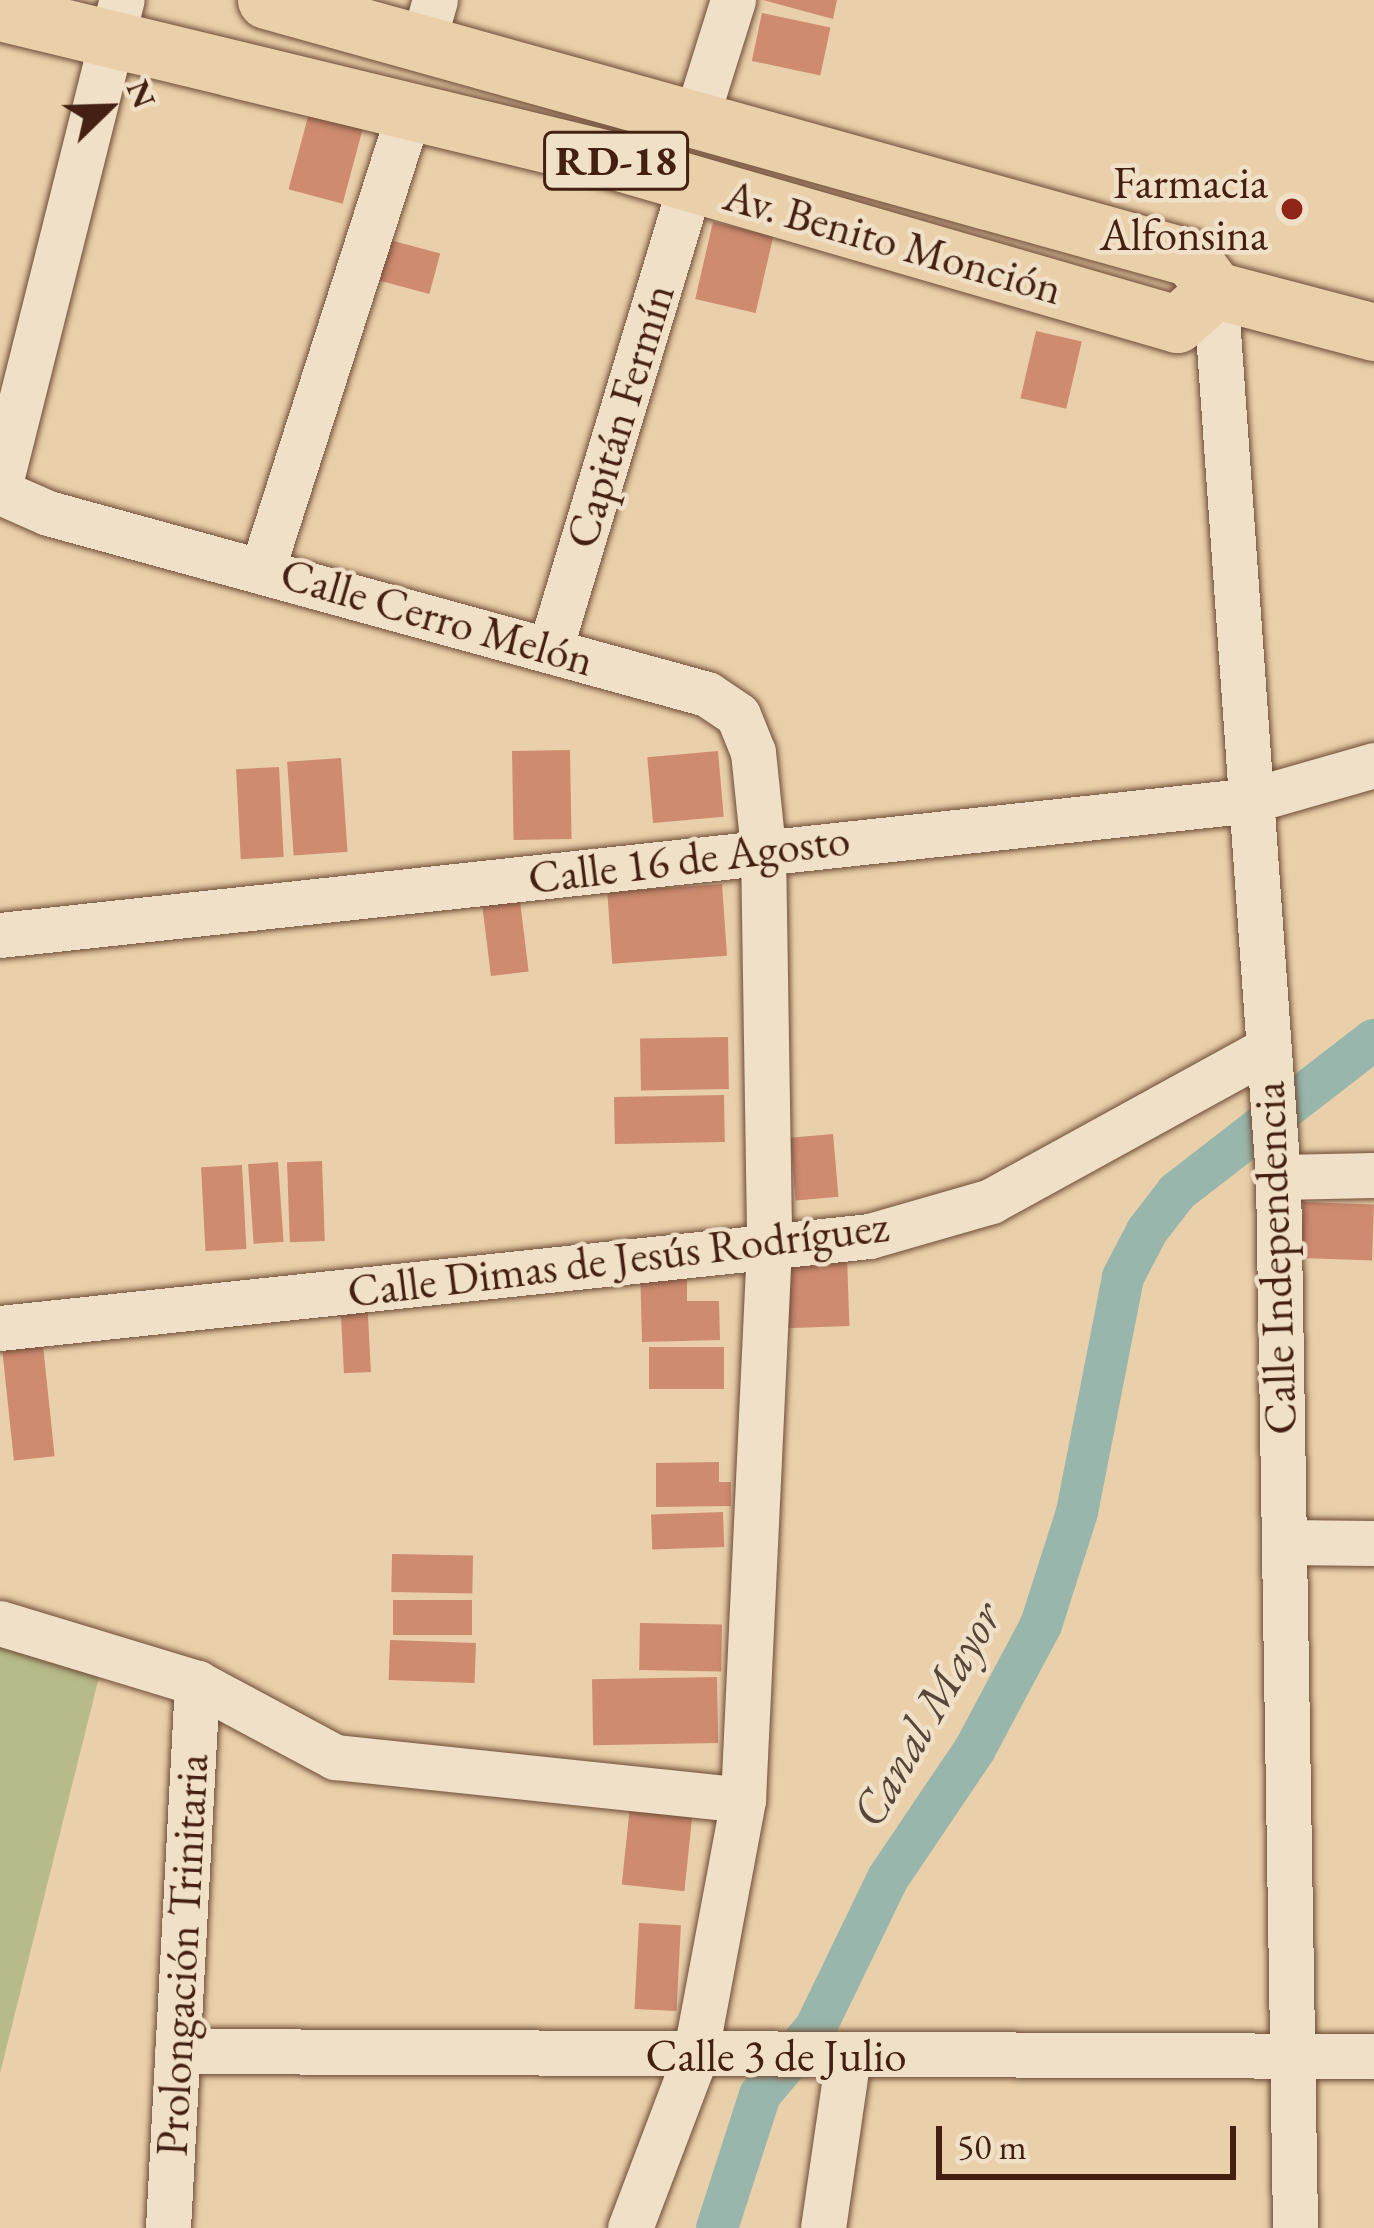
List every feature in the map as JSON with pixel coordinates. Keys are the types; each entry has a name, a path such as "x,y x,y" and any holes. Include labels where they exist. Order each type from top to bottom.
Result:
{"main road":[{"name":"Av. Benito Monción","path":"266,0 429,21 697,115 1191,258 1214,290 1374,332"},
{"name":"Av. Benito Monción","path":"0,12 117,19 410,108 1177,324 1214,290"}],"street":[{"path":"697,115 733,0"},
{"path":"0,488 117,19"},
{"path":"263,567 410,108"},
{"name":"Capitán Fermín","path":"550,649 690,184"},
{"name":"Calle Independencia","path":"1214,290 1278,1171 1295,2228"},
{"name":"Calle Cerro Melón","path":"0,488 48,512 263,567 707,694 737,715 753,752 763,849 769,1246 743,1800 695,2057 631,2228"},
{"name":"Calle 16 de Agosto","path":"0,935 763,849 1252,800 1374,765"},
{"name":"Calle Dimas de Jesús Rodríguez","path":"0,1328 871,1236 992,1201 1268,1060"},
{"path":"1278,1171 1374,1175"},
{"path":"1284,1542 1374,1543"},
{"path":"0,1622 197,1683 335,1757 743,1800"},
{"name":"Prolongación Trinitaria","path":"168,2228 197,1683"},
{"name":"Calle 3 de Julio","path":"177,2051 695,2057 1374,2056"},
{"path":"824,2228 840,2056"}],"green space":[{"path":"0,1637 102,1665 0,2073"}],"building":[{"path":"763,0 837,0 833,19"},
{"path":"762,13 830,28 820,75 752,61"},
{"path":"309,113 363,127 343,204 289,189"},
{"path":"713,222 773,236 756,313 695,299"},
{"path":"390,240 440,253 429,294 379,281"},
{"path":"1036,331 1082,342 1066,409 1020,398"},
{"path":"570,750 572,839 514,840 512,751"},
{"path":"718,751 724,817 653,823 647,757"},
{"path":"341,758 348,852 294,856 287,762"},
{"path":"279,767 284,857 241,859 236,769"},
{"path":"722,884 727,956 612,964 607,892"},
{"path":"520,901 529,971 491,976 482,906"},
{"path":"728,1037 729,1089 641,1091 640,1039"},
{"path":"724,1095 725,1142 615,1144 614,1097"},
{"path":"833,1134 838,1197 796,1201 790,1138"},
{"path":"322,1161 325,1241 290,1242 287,1162"},
{"path":"278,1162 284,1242 254,1244 248,1164"},
{"path":"242,1165 246,1249 205,1251 201,1167"},
{"path":"1303,1202 1374,1204 1372,1260 1301,1258"},
{"path":"847,1257 849,1326 779,1328 777,1259"},
{"path":"640,1263 687,1263 687,1301 719,1301 720,1340 642,1342"},
{"path":"367,1297 371,1372 344,1373 340,1298"},
{"path":"42,1336 55,1456 14,1461 1,1340"},
{"path":"649,1347 724,1347 724,1389 649,1389"},
{"path":"719,1462 719,1482 731,1482 731,1506 656,1507 656,1463"},
{"path":"723,1512 724,1547 652,1549 651,1515"},
{"path":"392,1554 473,1555 472,1593 391,1592"},
{"path":"393,1600 472,1600 472,1635 393,1635"},
{"path":"640,1623 722,1624 721,1671 639,1670"},
{"path":"390,1640 476,1643 475,1683 389,1680"},
{"path":"717,1677 718,1743 593,1745 592,1679"},
{"path":"630,1806 693,1813 684,1891 622,1885"},
{"path":"639,1923 681,1925 676,2011 634,2009"}],"waterway":[{"name":"Canal Mayor","path":"717,2228 760,2095 816,2027 888,1878 975,1749 1041,1625 1077,1512 1123,1277 1147,1231 1177,1192 1374,1040"}],"place":[{"name":"Farmacia Alfonsina","path":"1292,209"}]}
